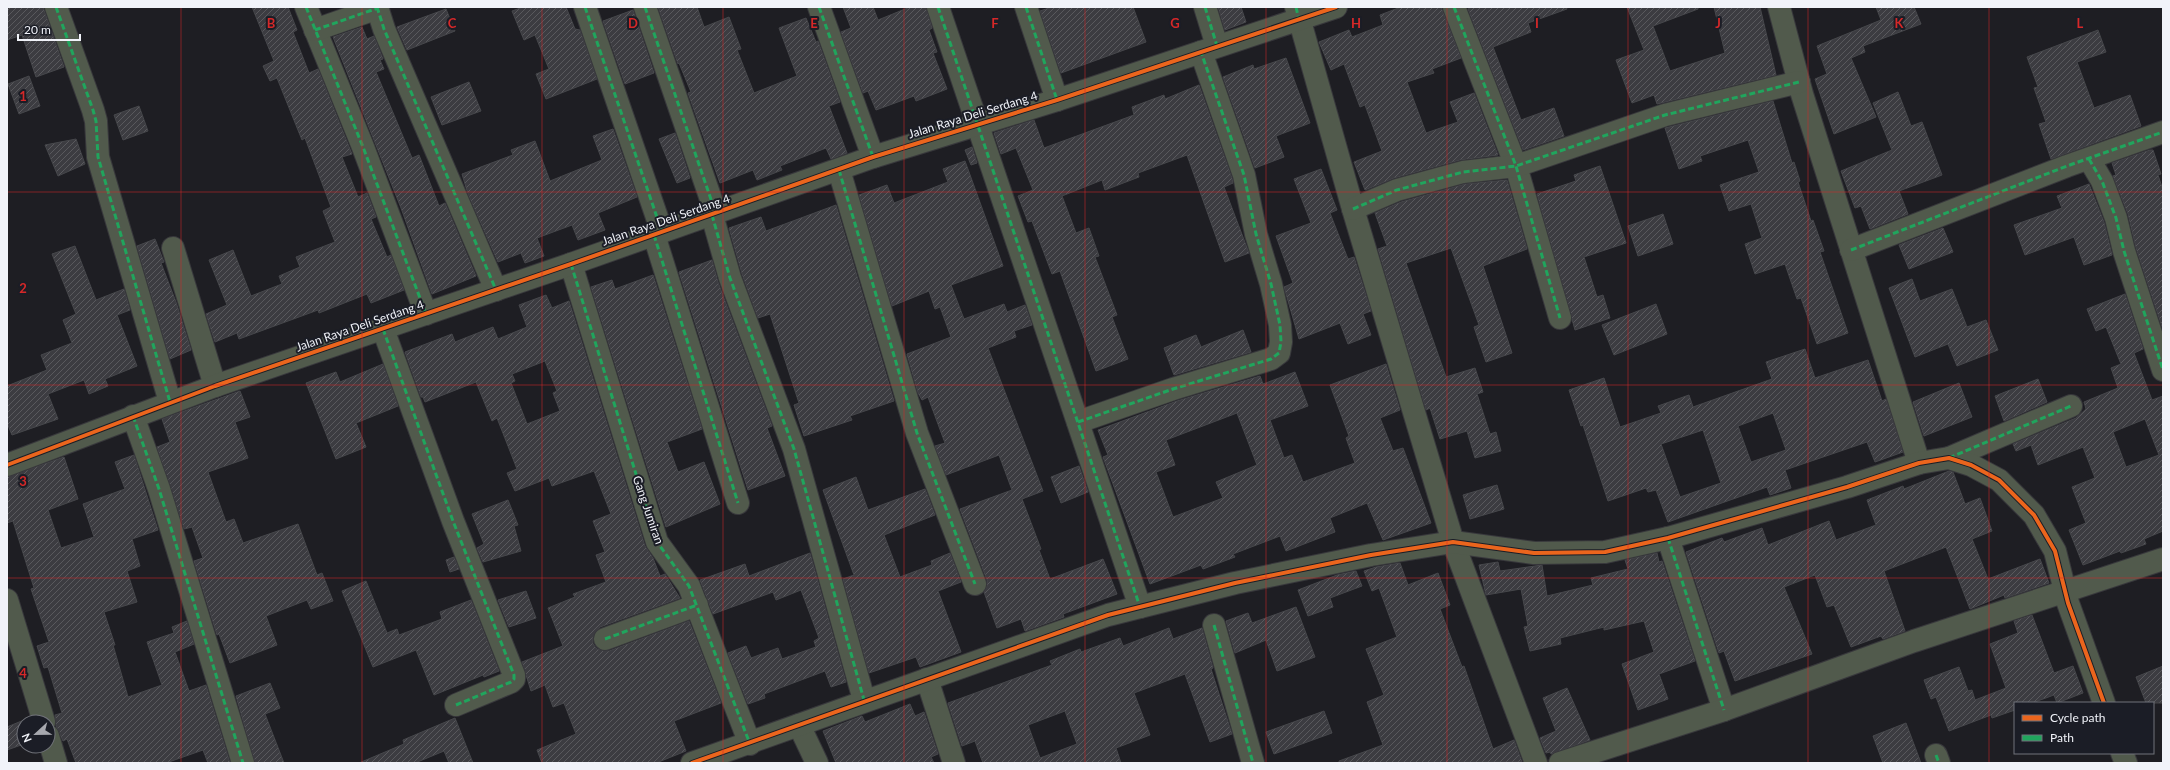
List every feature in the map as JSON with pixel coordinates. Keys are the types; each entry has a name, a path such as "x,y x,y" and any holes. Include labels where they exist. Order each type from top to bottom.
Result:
{"street":[{"path":"56,7 93,110 96,121 98,157 170,402"},
{"path":"306,7 363,147 426,314"},
{"path":"316,30 378,7 384,29 496,290"},
{"path":"585,7 658,234 738,503"},
{"path":"645,7 714,214 730,278 794,449 864,700"},
{"path":"819,7 873,157"},
{"path":"938,7 1140,607"},
{"path":"1026,7 1057,100"},
{"path":"1078,422 1173,389 1271,358 1279,353 1281,348 1280,325 1271,284 1256,234 1244,175 1209,49 1205,7"},
{"name":"Jalan Raya Deli Serdang 4","path":"7,465 170,402 572,264 873,157 978,123 1057,100 1209,49 1297,13 1336,7"},
{"path":"1454,7 1516,166 1560,318"},
{"path":"1780,7 1799,82 1919,463"},
{"path":"1297,13 1353,209 1453,542 1536,763"},
{"path":"1353,209 1397,190 1463,172 1516,166 1665,115 1799,82"},
{"path":"1851,250 2163,132"},
{"path":"2089,159 2102,181 2116,218 2124,251 2163,370"},
{"path":"839,170 917,432 975,584"},
{"path":"173,248 215,386"},
{"name":"Gang Jumiran","path":"572,264 657,542 690,586 750,744"},
{"path":"383,329 453,521 514,675 514,679 511,682 456,704"},
{"path":"692,763 750,744 864,700 1108,615 1235,583 1371,555 1453,542 1534,553 1605,552 1668,538 1847,487 1919,463 1949,458 2072,406"},
{"path":"133,416 159,489 243,763"},
{"path":"1949,458 1971,465 1999,480 2034,515 2055,551 2065,592 2104,702"},
{"path":"1668,538 1724,710"},
{"path":"1560,763 1724,710 1914,641 2163,559"},
{"path":"7,600 42,714"},
{"path":"605,639 697,605"},
{"path":"1214,625 1253,763"},
{"path":"927,679 954,763"},
{"path":"799,725 816,763"}],"building":[{"path":"7,7 43,7 64,67 36,77 22,35 7,40"},
{"path":"252,7 288,7 297,30 293,32 309,73 318,69 352,154 342,157 358,197 367,193 376,217 371,219 387,257 391,255 404,290 371,303 367,294 319,313 318,310 239,339 237,333 215,342 206,314 227,305 209,260 233,250 251,296 282,284 279,276 300,267 296,257 335,242 323,211 331,207 305,138 302,140 277,78 270,81 263,66 274,61"},
{"path":"523,7 566,7 575,29 580,30 597,79 546,99 536,74 549,69 535,35 524,40 512,11"},
{"path":"658,7 697,7 704,27 729,17 741,49 737,50 754,93 797,76 779,28 806,18 816,42 818,41 840,102 829,106 847,153 831,159 826,148 780,166 782,170 757,180 753,170 720,183 688,93 691,92 679,63 678,64"},
{"path":"843,7 873,7 878,20 910,7 926,7 932,28 929,30 937,52 933,53 947,89 916,101 914,96 876,110 868,91 863,93 841,32 851,28"},
{"path":"1052,7 1133,7 1146,42 1061,73 1040,11"},
{"path":"1218,7 1241,7 1246,22 1225,30"},
{"path":"1401,7 1441,7 1461,58 1432,69 1434,73 1407,82 1426,133 1458,122 1450,102 1474,93 1498,155 1460,160 1394,178 1365,190 1354,162 1382,151 1365,105 1360,107 1344,64 1331,70 1319,42 1349,30 1352,37 1383,25 1380,15"},
{"path":"1472,7 1566,7 1567,9 1528,23 1531,32 1493,47 1521,120 1554,108 1564,136 1523,150 1468,9"},
{"path":"1627,7 1698,7 1698,9 1653,26 1670,71 1725,53 1714,7 1760,7 1776,75 1657,104 1654,95 1632,103 1616,60 1644,50"},
{"path":"1876,7 1914,7 1921,24 1863,46 1865,52 1851,58 1876,117 1834,134 1815,79 1827,74 1817,46 1881,20"},
{"path":"446,9 455,31 407,50 397,27"},
{"path":"633,10 654,73 625,84 603,21"},
{"path":"362,27 367,39 374,36 383,59 380,60 384,69 376,72 412,158 419,155 439,206 445,203 476,276 432,294 401,208 333,37"},
{"path":"2098,30 2106,52 2077,62 2094,108 2130,95 2141,126 2051,159 2039,124 2046,122 2034,88 2038,87 2027,57"},
{"path":"1286,58 1310,123 1276,136 1284,157 1255,168 1223,77 1253,65 1254,69"},
{"path":"29,76 40,106 19,114 8,84"},
{"path":"469,82 481,111 442,125 431,97"},
{"path":"1199,85 1232,178 1233,183 1224,187 1249,253 1225,262 1187,155 1138,173 1139,177 1105,190 1102,180 1062,196 1076,233 1089,228 1099,256 1095,257 1117,315 1112,317 1128,359 1096,371 1060,271 1052,274 1032,221 1028,222 1018,196 1033,190 1016,148 1001,154 994,133 1034,120 1044,148 1134,115 1132,107 1164,95 1165,99"},
{"path":"1898,92 1911,126 1922,122 1942,175 1899,191 1908,214 1870,229 1861,206 1855,208 1841,171 1892,150 1873,103"},
{"path":"1773,101 1792,163 1794,162 1800,181 1798,182 1811,221 1813,220 1824,251 1820,252 1848,333 1817,344 1801,298 1797,299 1785,264 1755,274 1745,244 1762,238 1751,204 1729,211 1720,185 1759,172 1748,140 1700,156 1702,161 1679,169 1665,128"},
{"path":"139,106 148,131 123,140 114,115"},
{"path":"613,129 637,197 598,213 605,230 578,240 572,225 537,238 544,256 525,263 521,253 498,262 468,194 462,174 513,155 511,150 535,141 550,181 602,160 593,136"},
{"path":"675,133 690,178 677,183 659,139"},
{"path":"76,139 85,164 58,176 45,145"},
{"path":"972,147 977,163 971,165 965,150"},
{"path":"2153,150 2161,174 2158,175 2163,190 2163,330 2136,248 2128,214 2113,176 2116,175 2112,163"},
{"path":"965,161 1003,266 951,285 964,319 1004,304 1007,312 1025,305 1032,325 1014,331 1016,337 988,348 1043,491 1022,499 1041,549 1039,550 1050,579 1103,559 1117,594 1063,614 1064,617 1025,631 1021,619 997,628 984,592 987,586 987,580 960,509 1012,490 999,455 946,475 935,446 945,443 928,397 922,400 918,393 907,354 951,337 940,307 935,309 929,291 892,306 859,195 887,185 894,203 948,182 943,169"},
{"path":"1600,166 1626,243 1584,257 1597,297 1603,295 1610,318 1575,330 1537,194 1576,181 1574,175"},
{"path":"1321,169 1337,210 1330,213 1348,259 1354,257 1371,311 1363,314 1371,335 1348,344 1340,323 1299,339 1284,287 1293,283 1276,236 1311,223 1294,179"},
{"path":"1507,180 1527,249 1483,266 1512,353 1486,362 1474,327 1479,325 1451,248 1406,263 1446,377 1475,368 1483,392 1477,394 1490,434 1496,432 1501,451 1475,458 1467,431 1440,439 1430,408 1426,410 1378,249 1387,246 1375,213 1401,202 1465,184"},
{"path":"2089,184 2104,222 2112,255 2084,265 2074,237 2025,255 2014,225 2062,208 2057,196"},
{"path":"836,205 894,401 850,416 852,420 804,436 794,405 799,403 770,314 758,318 742,274 729,228 761,217 766,231"},
{"path":"1663,214 1673,244 1638,256 1628,226"},
{"path":"1943,228 1953,252 1909,269 1899,245"},
{"path":"155,239 164,262 161,263 176,302 191,350 170,359 137,246"},
{"path":"75,246 96,300 124,289 130,310 117,315 137,366 105,379 108,386 89,394 84,380 48,394 58,419 12,435 7,423 7,386 47,370 41,355 72,343 63,320 76,314 52,254"},
{"path":"712,260 718,282 772,426 767,428 785,476 748,490 679,272"},
{"path":"653,275 702,429 667,442 678,472 704,462 720,504 666,527 591,287 612,280 615,289"},
{"path":"1912,279 1920,301 1952,289 1967,327 1986,320 1998,350 1957,366 1948,344 1915,357 1889,288"},
{"path":"2125,294 2143,349 2134,353 2152,400 2163,396 2163,531 2144,539 2146,544 2121,553 2120,551 2083,565 2069,530 2086,523 2072,487 2095,478 2083,447 2038,465 2031,445 2016,451 2013,444 2076,418 2086,409 2084,402 2118,388 2111,368 2121,364 2106,327 2096,331 2087,309","holes":["2145,419 2159,455 2126,467 2113,432"]},
{"path":"546,295 552,308 569,301 645,546 653,558 660,576 665,574 680,598 600,627 593,637 593,644 597,649 609,651 689,621 721,703 674,721 686,751 656,763 542,763 537,750 576,734 564,703 553,707 545,685 531,691 522,662 563,646 548,608 575,597 573,594 606,582 596,555 605,552 593,521 611,514 594,471 552,486 549,478 515,491 507,473 517,469 497,418 492,421 476,382 425,402 423,397 421,397 405,352 452,334 455,342 493,327 498,339 527,327 519,305","holes":["545,361 557,391 553,393 560,411 527,424 511,383 515,381 512,374"]},
{"path":"1656,304 1667,334 1614,355 1602,325"},
{"path":"1243,330 1251,352 1174,375 1164,348 1196,335 1201,347"},
{"path":"1805,349 1815,378 1868,360 1882,401 1886,399 1903,452 1875,462 1867,442 1785,470 1791,488 1770,495 1767,487 1668,522 1656,490 1648,492 1646,488 1608,501 1583,425 1581,426 1569,390 1604,378 1620,427 1661,413 1658,406 1689,395 1693,407 1772,379 1766,362","holes":["1773,413 1786,450 1751,462 1738,426","1703,430 1721,483 1680,497 1661,444"]},
{"path":"383,364 398,406 356,423 366,447 336,459 306,383 336,372 340,382"},
{"path":"1386,364 1400,410 1380,418 1393,451 1403,448 1431,523 1383,540 1367,503 1330,518 1335,532 1286,551 1280,536 1233,554 1235,557 1203,569 1201,565 1150,584 1103,457 1108,455 1098,430 1177,401 1260,376 1263,384 1295,372 1308,406 1270,420 1284,458 1292,455 1303,482 1355,463 1346,438 1349,436 1330,385","holes":["1237,413 1257,465 1216,482 1223,498 1173,517 1156,472 1175,465 1166,440"]},
{"path":"2038,379 2047,402 2004,421 1995,396"},
{"path":"1959,383 1972,417 1924,436 1913,402"},
{"path":"240,391 250,417 235,422 248,458 208,472 226,522 234,519 243,543 298,524 317,575 322,573 333,601 311,609 307,600 266,616 277,645 230,663 219,634 217,635 194,561 203,558 192,527 184,529 157,447 170,442 162,419"},
{"path":"134,455 158,530 132,539 140,566 127,571 137,602 104,612 115,645 113,645 128,697 162,685 147,642 174,633 172,627 187,621 194,644 175,652 189,691 206,685 230,763 208,763 203,750 166,763 76,763 67,739 63,741 56,726 56,715 62,713 48,667 44,668 37,646 49,642 31,589 34,588 13,521 7,523 7,477 64,457 78,499 48,510 61,548 94,537 83,504 125,489 115,462"},
{"path":"1079,466 1088,492 1061,503 1051,477"},
{"path":"1949,471 1953,472 1965,504 1980,498 1992,531 1972,539 1988,579 2040,559 2049,583 2005,598 2004,595 1970,609 1946,547 1884,571 1905,631 1883,639 1881,636 1851,647 1834,605 1827,607 1815,575 1784,587 1812,654 1735,681 1724,651 1719,653 1686,552 1722,538 1724,542 1762,528 1768,545 1829,521 1836,540 1876,525 1867,500 1903,486 1904,489"},
{"path":"856,477 868,510 925,489 935,515 884,535 900,577 932,565 931,561 950,553 961,582 938,591 961,652 920,667 916,657 869,673 843,579 854,575 823,490"},
{"path":"1497,485 1504,509 1470,519 1463,495"},
{"path":"508,500 518,525 514,526 521,551 483,562 477,548 484,544 472,514"},
{"path":"810,553 846,682 831,687 825,671 764,694 765,698 748,704 728,653 746,646 751,658 778,648 782,659 816,647 814,641 819,638 801,590 776,600 773,592 713,614 700,580 745,564 749,576"},
{"path":"1657,553 1659,562 1662,561 1695,661 1659,674 1668,699 1638,710 1622,664 1654,652 1644,621 1604,630 1604,627 1560,638 1561,644 1530,651 1524,627 1528,626 1521,589 1486,595 1479,565 1498,562 1500,571 1542,565 1547,596 1593,585 1591,578 1628,569 1625,560"},
{"path":"454,557 459,569 450,572 446,560"},
{"path":"1400,563 1408,585 1438,573 1450,605 1440,609 1462,667 1464,666 1493,749 1514,740 1522,762 1339,763 1339,761 1383,745 1367,702 1384,695 1366,649 1397,637 1379,588 1372,591 1364,571 1376,567"},
{"path":"1356,571 1362,586 1330,598 1333,607 1308,616 1298,590 1337,575"},
{"path":"366,581 387,633 397,629 399,635 442,619 440,612 471,600 499,671 484,677 483,675 434,695 416,650 373,667 342,591"},
{"path":"526,591 536,618 509,627 498,600"},
{"path":"1296,607 1315,657 1277,671 1266,640 1235,653 1226,621 1248,613 1252,623"},
{"path":"2032,615 2054,673 2073,666 2083,693 2060,702 2057,702 2054,695 2035,702 2014,702 2014,710 1992,718 1991,715 1949,731 1936,697 1931,699 1924,680 1959,667 1968,691 1972,690 1975,700 2006,688 1990,644 2018,633 2014,621"},
{"path":"1169,628 1173,639 1202,628 1213,668 1211,669 1232,734 1210,742 1185,674 1134,693 1150,735 1116,748 1121,763 983,763 975,741 962,746 948,703 1052,665 1050,661 1080,649 1081,652 1120,638 1123,646","holes":["1065,711 1077,744 1040,758 1028,725"]},
{"path":"2163,666 2163,703 2146,702 2136,677"},
{"path":"270,683 280,708 265,714 284,763 255,763 236,696"},
{"path":"1567,688 1590,740 1551,754 1550,752 1546,753 1540,738 1556,731 1543,698"},
{"path":"910,704 915,716 924,712 938,754 931,757 934,763 836,763 823,731 862,716 865,722"},
{"path":"1324,711 1332,733 1274,754 1266,732"},
{"path":"455,718 473,763 449,763 444,751 415,763 359,763 404,744 403,740"},
{"path":"16,723 16,747 7,750 7,727"},
{"path":"1906,723 1921,763 1883,763 1873,736"}],"marked path":[{"path":"56,7 93,110 96,121 98,157 170,402"},
{"path":"306,7 363,147 426,314"},
{"path":"377,7 384,29 496,290"},
{"path":"585,7 662,232"},
{"path":"645,7 716,214"},
{"path":"819,7 873,157"},
{"path":"938,7 1140,607"},
{"path":"1026,7 1057,100"},
{"path":"1205,7 1217,46"},
{"path":"1296,7 1299,20"},
{"path":"1454,7 1516,166 1560,318"},
{"path":"315,30 378,8"},
{"path":"1078,422 1173,389 1271,359 1279,353 1281,342 1280,325 1271,284 1256,234 1244,175 1201,52"},
{"path":"1353,209 1397,190 1463,172 1516,166 1665,115 1799,82"},
{"path":"1851,250 2067,166 2163,132"},
{"path":"2089,159 2102,181 2116,218 2124,251 2163,370"},
{"path":"839,170 917,433 975,584"},
{"path":"712,215 730,278 794,449 864,700"},
{"path":"654,235 738,503"},
{"path":"571,264 657,542 689,586 750,744"},
{"path":"383,329 453,521 514,675 514,679 511,682 456,705"},
{"path":"1949,458 2071,406"},
{"path":"133,416 159,489 243,763"},
{"path":"1668,538 1724,710"},
{"path":"605,639 697,605"},
{"path":"1214,625 1253,763"},
{"path":"1936,755 1939,763"}],"cycle path":[{"path":"7,465 215,386 571,264 873,157 1057,100 1336,7"},
{"path":"692,763 1108,615 1235,583 1371,555 1453,542 1534,553 1605,552 1668,538 1847,487 1919,463 1949,458 1971,465 1999,480 2034,515 2055,551 2068,603 2104,702"}]}
